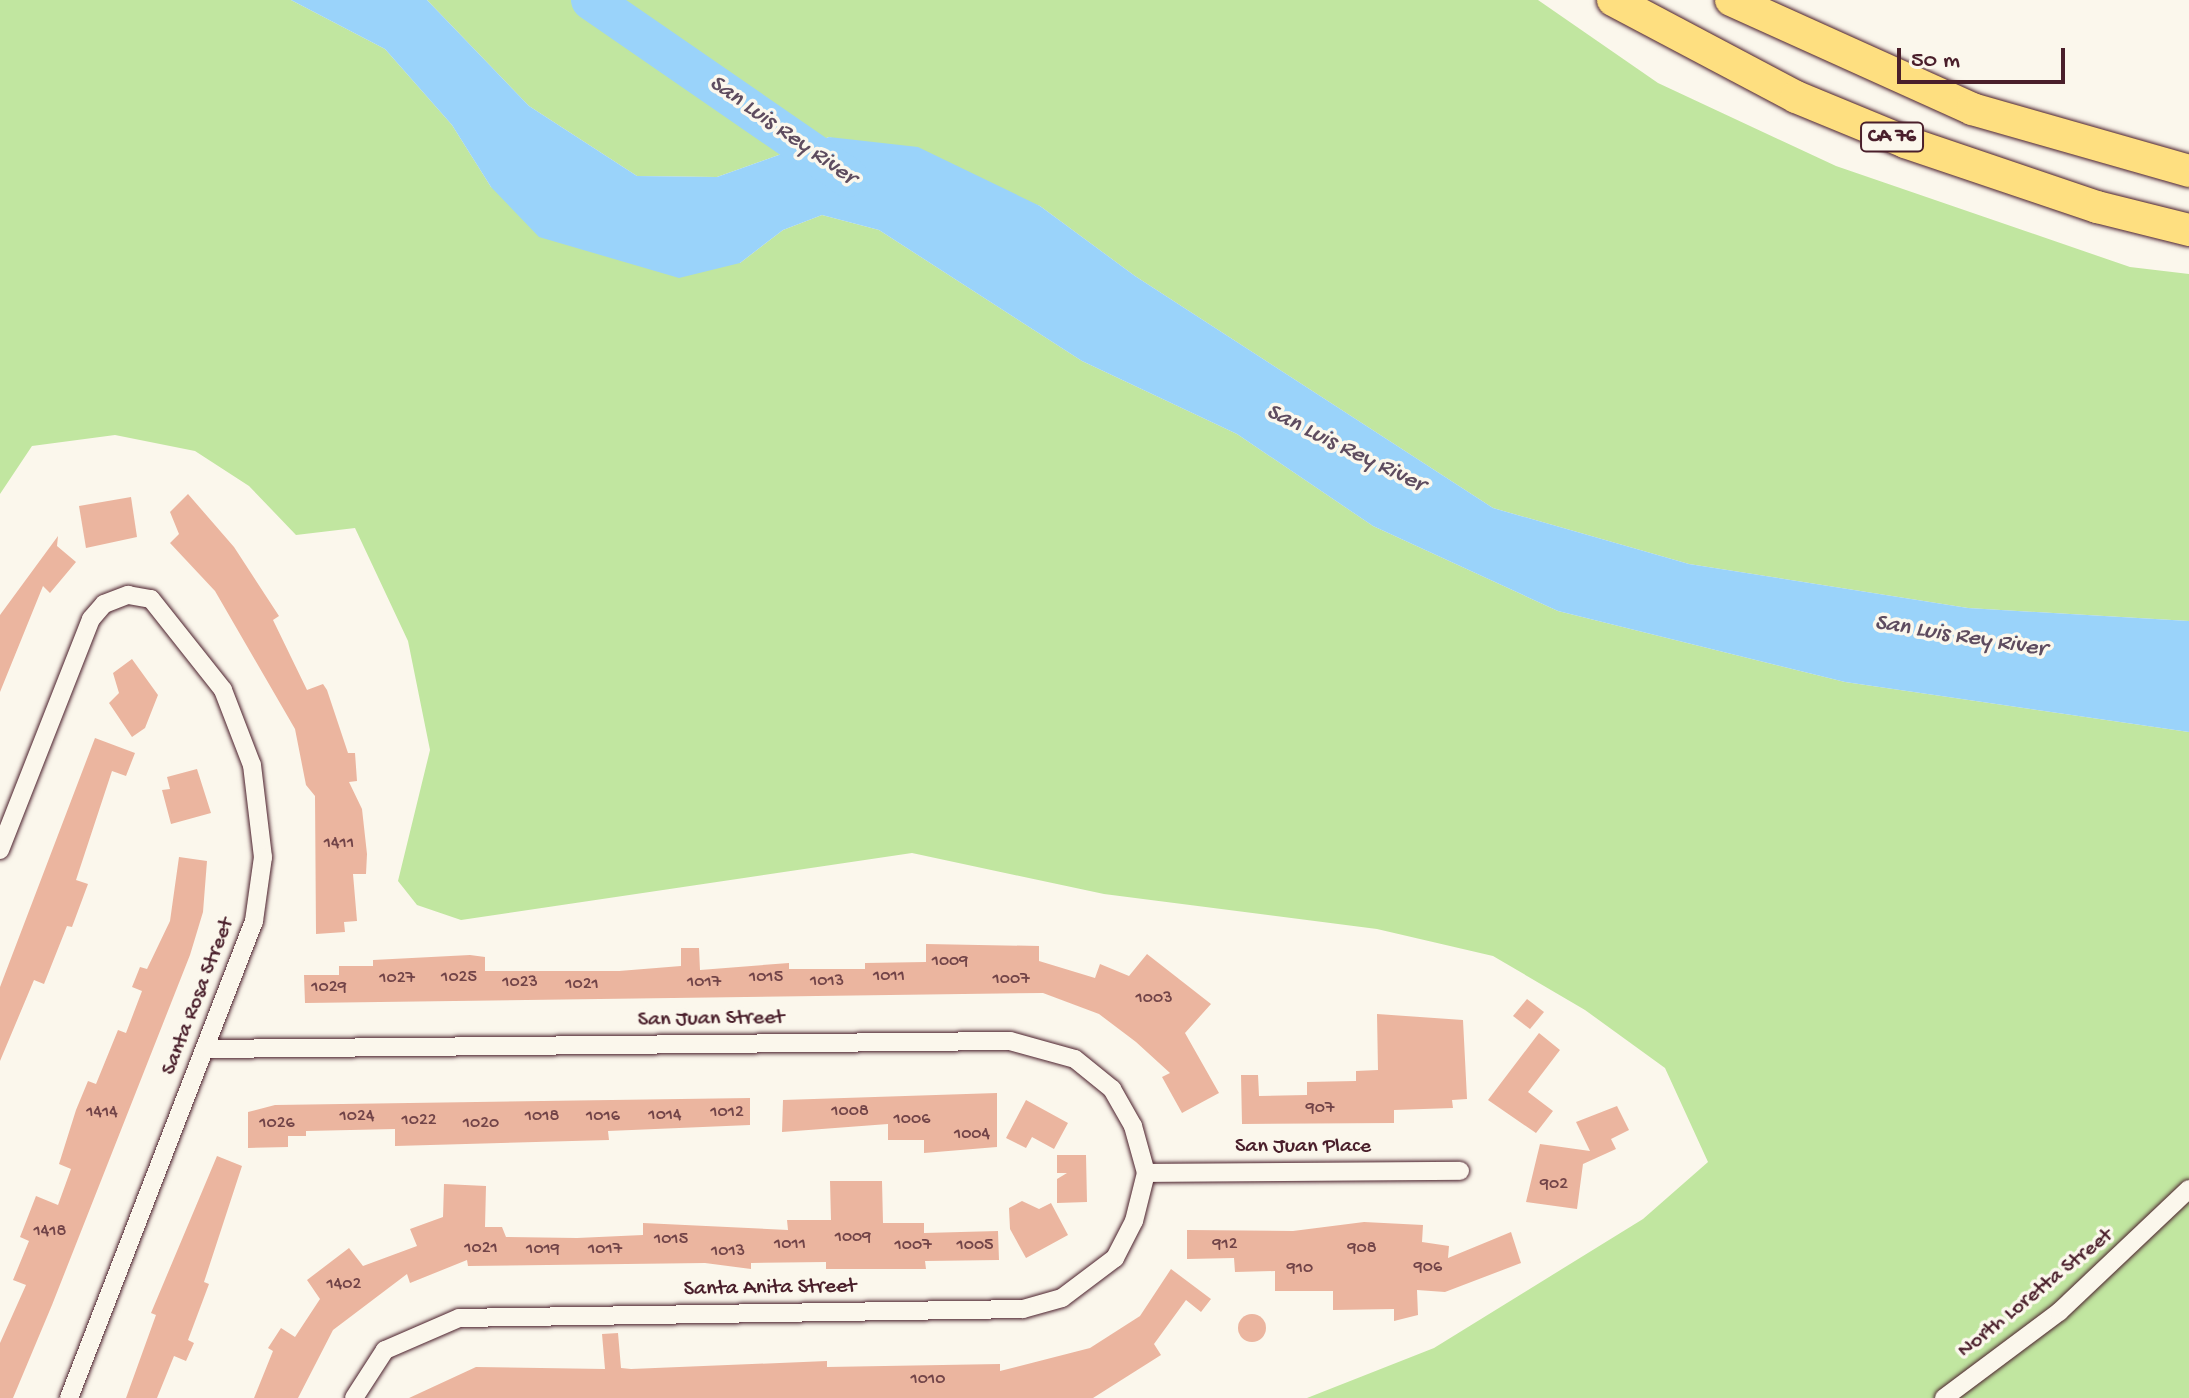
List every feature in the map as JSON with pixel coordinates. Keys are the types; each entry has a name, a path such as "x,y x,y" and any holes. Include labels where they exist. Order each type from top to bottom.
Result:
{"highway":[{"name":"CA 76","path":"1613,0 1796,97 1905,142 2097,207 2189,230"},
{"name":"CA 76","path":"1731,0 1972,109 2189,171"}],"street":[{"name":"Santa Rosa Street","path":"0,850 91,619 104,604 128,595 151,599 168,616 223,690 252,765 263,857 254,921 69,1398"},
{"name":"San Juan Street","path":"205,1049 1010,1041 1075,1059 1112,1089 1133,1126 1146,1173"},
{"name":"San Juan Place","path":"1146,1173 1460,1171"},
{"name":"Santa Anita Street","path":"354,1398 385,1350 459,1318 1023,1309 1062,1298 1115,1258 1134,1221 1146,1173"},
{"name":"North Loretta Street","path":"1944,1398 2059,1312 2189,1189"}],"green space":[{"path":"0,0 291,0 385,49 452,125 491,187 740,263 783,230 822,215 879,230 1082,361 1237,434 1373,526 1558,611 1845,682 2189,732 2189,1398 1307,1398 1434,1348 1643,1219 1708,1162 1665,1068 1585,1010 1493,956 1377,929 1104,894 912,853 461,920 417,905 398,881 430,750 408,641 355,528 296,535 249,486 195,451 115,435 32,446 0,494"},
{"path":"427,0 1538,0 1658,83 1836,166 2130,267 2189,274 2189,621 1968,608 1689,564 1493,508 1135,276 1040,206 829,137 717,177 637,176 529,106"}],"water":[{"path":"291,0 427,0 529,106 637,176 717,177 829,137 918,147 1040,206 1135,276 1493,508 1689,564 1968,608 2189,621 2189,732 1845,682 1558,611 1373,526 1237,434 1082,361 879,230 822,215 783,230 740,263 679,278 539,237 491,187 452,125 385,49"}],"building":[{"path":"188,494 234,547 279,616 273,620 307,690 323,684 327,690 348,753 355,753 357,781 349,782 362,809 366,874 353,874 357,921 344,922 345,932 316,934 315,796 306,785 295,729 215,591 170,543 179,534 170,512"},
{"path":"131,497 137,537 86,548 79,506"},
{"path":"58,536 57,546 76,562 50,593 43,586 0,692 0,615"},
{"path":"132,659 158,695 145,728 132,737 109,703 119,693 113,673"},
{"path":"95,738 135,753 126,776 112,771 76,880 88,884 72,927 67,926 44,984 34,980 0,1061 0,987"},
{"path":"197,769 211,813 171,824 162,790 170,789 167,777"},
{"path":"179,857 207,861 203,912 190,955 13,1398 0,1398 0,1343 26,1285 13,1280 29,1241 20,1237 36,1196 58,1205 71,1169 59,1164 76,1110 88,1081 96,1084 118,1030 126,1033 142,991 132,987 140,967 147,969 170,921"},
{"path":"926,944 1039,946 1039,961 1095,978 1100,964 1129,976 1147,954 1211,1004 1185,1033 1219,1093 1182,1113 1162,1077 1170,1073 1136,1042 1099,1014 1043,993 305,1003 304,975 339,975 339,966 373,966 373,960 470,955 485,957 485,971 619,971 681,966 681,948 699,948 700,970 789,963 789,969 865,969 865,963 926,962"},
{"path":"1527,999 1544,1012 1530,1029 1513,1016"},
{"path":"1377,1014 1463,1020 1467,1099 1452,1100 1453,1108 1394,1110 1394,1123 1242,1124 1241,1075 1258,1075 1259,1096 1307,1095 1307,1082 1356,1081 1356,1071 1378,1070"},
{"path":"1539,1033 1560,1050 1528,1092 1553,1111 1536,1133 1488,1100"},
{"path":"997,1093 997,1147 924,1153 924,1140 888,1140 888,1124 782,1132 783,1100"},
{"path":"750,1098 750,1125 608,1131 609,1140 395,1146 395,1129 306,1131 306,1136 288,1136 288,1147 248,1148 248,1112 275,1105"},
{"path":"1026,1100 1068,1123 1054,1149 1032,1137 1026,1148 1006,1138"},
{"path":"1617,1106 1629,1130 1611,1139 1616,1149 1583,1164 1577,1209 1526,1202 1540,1144 1590,1151 1576,1122"},
{"path":"1057,1155 1086,1155 1087,1202 1057,1203 1057,1179 1067,1173 1057,1173"},
{"path":"217,1156 242,1166 204,1282 209,1284 188,1340 194,1343 186,1361 174,1356 157,1398 126,1398 156,1315 151,1313"},
{"path":"830,1181 882,1181 883,1223 924,1223 924,1233 998,1231 999,1260 925,1261 926,1269 826,1269 826,1262 751,1263 751,1269 705,1263 468,1266 467,1260 410,1283 407,1274 333,1330 298,1398 254,1398 273,1351 268,1348 281,1328 295,1337 320,1299 307,1280 349,1248 363,1266 417,1246 410,1229 443,1217 444,1184 486,1186 485,1227 502,1227 506,1237 577,1238 643,1235 643,1223 788,1230 787,1220 831,1220"},
{"path":"1022,1201 1039,1209 1051,1203 1068,1235 1026,1258 1010,1229 1009,1208"},
{"path":"1364,1222 1423,1225 1422,1242 1449,1246 1448,1258 1511,1232 1521,1263 1445,1292 1417,1290 1418,1315 1394,1321 1394,1309 1333,1310 1333,1291 1275,1291 1275,1271 1235,1272 1234,1258 1187,1259 1187,1230 1293,1231"},
{"path":"1171,1269 1211,1299 1201,1312 1186,1300 1154,1344 1161,1355 1093,1398 409,1398 476,1367 605,1369 602,1334 618,1333 621,1368 631,1369 827,1361 827,1367 1000,1364 1000,1371 1090,1348 1140,1316"},
{"path":"1252,1314 1262,1318 1266,1328 1262,1338 1252,1342 1242,1338 1238,1328 1242,1318"}],"waterway":[{"name":"San Luis Rey River","path":"591,0 848,177"}]}
